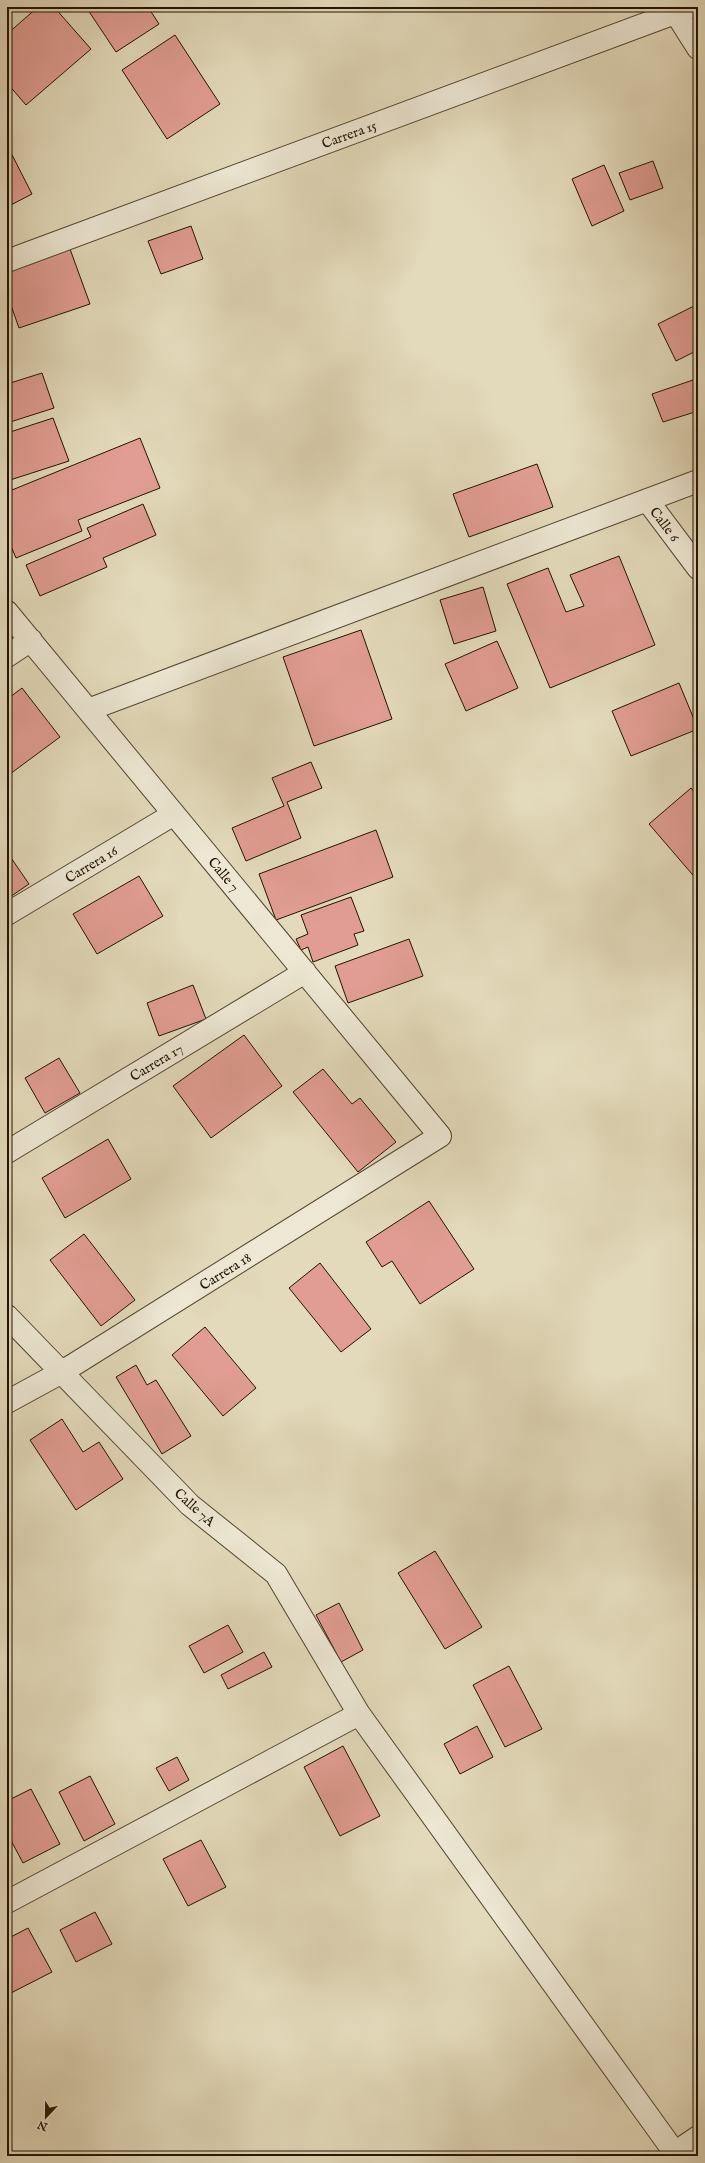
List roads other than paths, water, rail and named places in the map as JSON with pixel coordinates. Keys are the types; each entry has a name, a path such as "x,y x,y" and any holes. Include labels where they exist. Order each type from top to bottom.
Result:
{"street":[{"path":"680,9 698,48"},
{"name":"Carrera 15","path":"7,261 680,9"},
{"path":"88,710 698,481"},
{"name":"Calle 6","path":"647,500 698,568"},
{"name":"Calle 7","path":"7,612 440,1136"},
{"path":"7,656 31,640"},
{"name":"Carrera 16","path":"7,914 174,814"},
{"name":"Carrera 17","path":"7,1152 305,972"},
{"name":"Carrera 18","path":"7,1402 62,1372 440,1136"},
{"name":"Calle 7A","path":"7,1316 190,1505 276,1574 359,1714 673,2155"},
{"path":"7,1902 359,1714"},
{"path":"673,2155 698,2137"}]}
